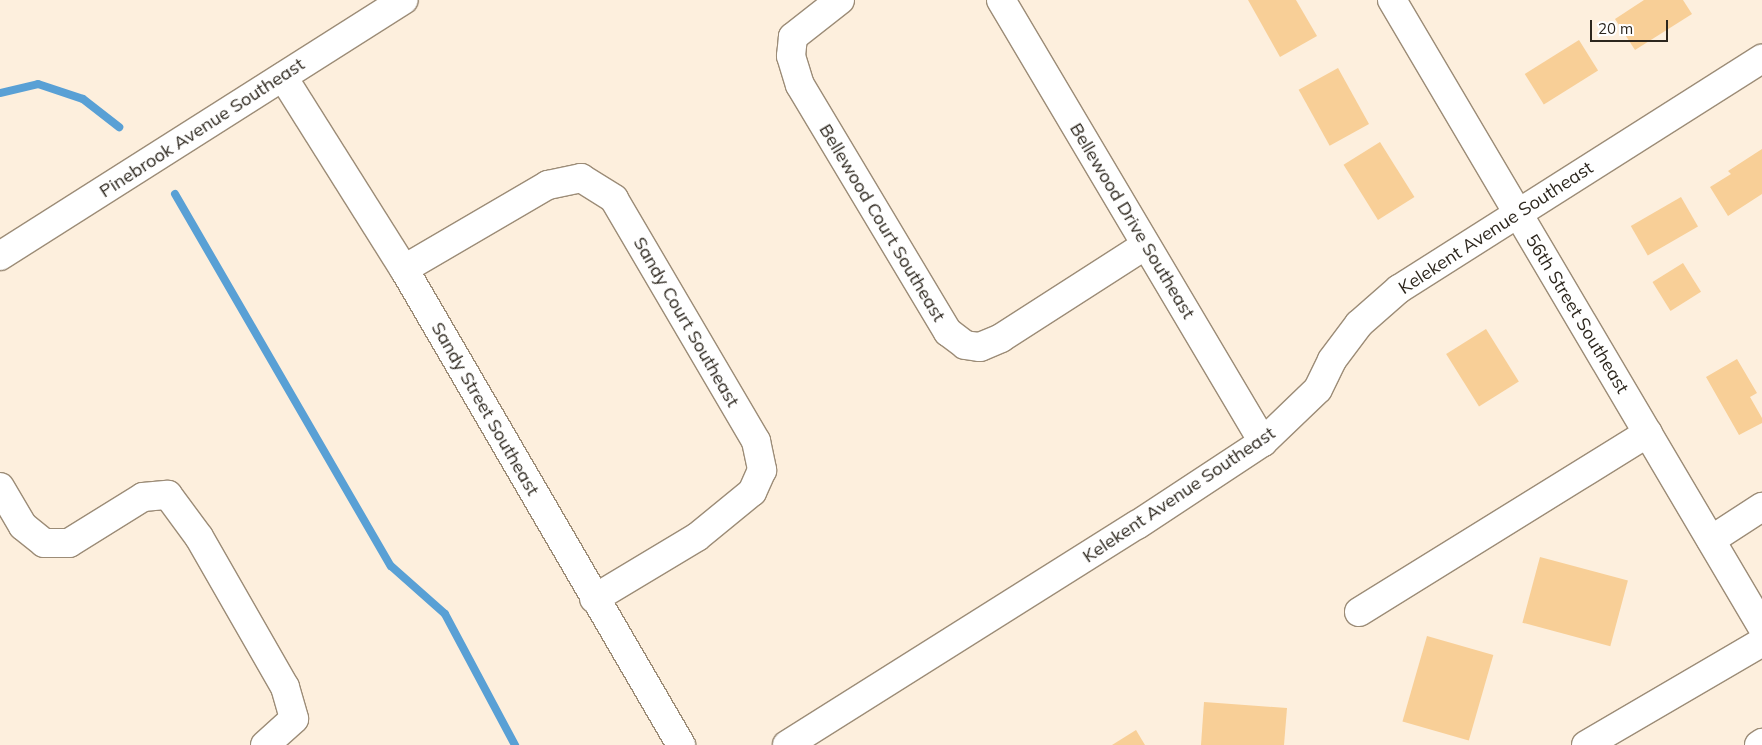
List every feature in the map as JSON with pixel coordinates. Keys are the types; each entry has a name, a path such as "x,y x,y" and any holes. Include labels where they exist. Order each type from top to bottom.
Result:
{"street":[{"name":"Pinebrook Avenue Southeast","path":"0,256 404,0"},
{"name":"Bellewood Court Southeast","path":"840,0 793,37 791,56 800,85 948,332 965,345 980,347 1002,338 1146,245"},
{"name":"Bellewood Drive Southeast","path":"1002,0 1263,442"},
{"name":"56th Street Southeast","path":"1392,0 1762,627"},
{"name":"Kelekent Avenue Southeast","path":"787,745 1137,525 1263,442 1318,389 1332,360 1366,318 1399,289 1762,59"},
{"name":"Sandy Street Southeast","path":"283,77 404,269 594,599 681,745"},
{"name":"Sandy Court Southeast","path":"404,269 548,185 581,178 614,199 756,441 762,470 752,492 697,537 594,599"},
{"path":"1359,612 1648,433"},
{"path":"0,488 23,526 44,543 69,543 143,497 168,495 199,537 285,687 294,719 265,745"},
{"path":"1711,540 1762,508"},
{"path":"1586,745 1762,642"}],"building":[{"path":"1248,0 1296,0 1317,36 1280,57"},
{"path":"1644,0 1683,0 1692,14 1635,50 1615,19"},
{"path":"1579,40 1598,71 1544,104 1525,74"},
{"path":"1338,68 1369,124 1330,146 1299,90"},
{"path":"1380,142 1414,197 1378,220 1344,165"},
{"path":"1762,149 1762,194 1728,216 1710,187 1731,174 1728,171"},
{"path":"1681,197 1698,226 1648,255 1631,226"},
{"path":"1683,263 1701,292 1670,311 1652,282"},
{"path":"1486,329 1519,382 1479,406 1446,354"},
{"path":"1737,359 1757,393 1750,397 1762,418 1762,423 1739,435 1706,377"},
{"path":"1540,557 1628,581 1610,646 1522,623"},
{"path":"1427,636 1493,655 1469,741 1402,722"},
{"path":"1204,702 1287,708 1284,745 1201,745"},
{"path":"1136,730 1145,745 1112,745"}],"waterway":[{"path":"0,93 38,84 83,99 119,127"},
{"path":"175,194 391,566 445,614 515,745"}]}
